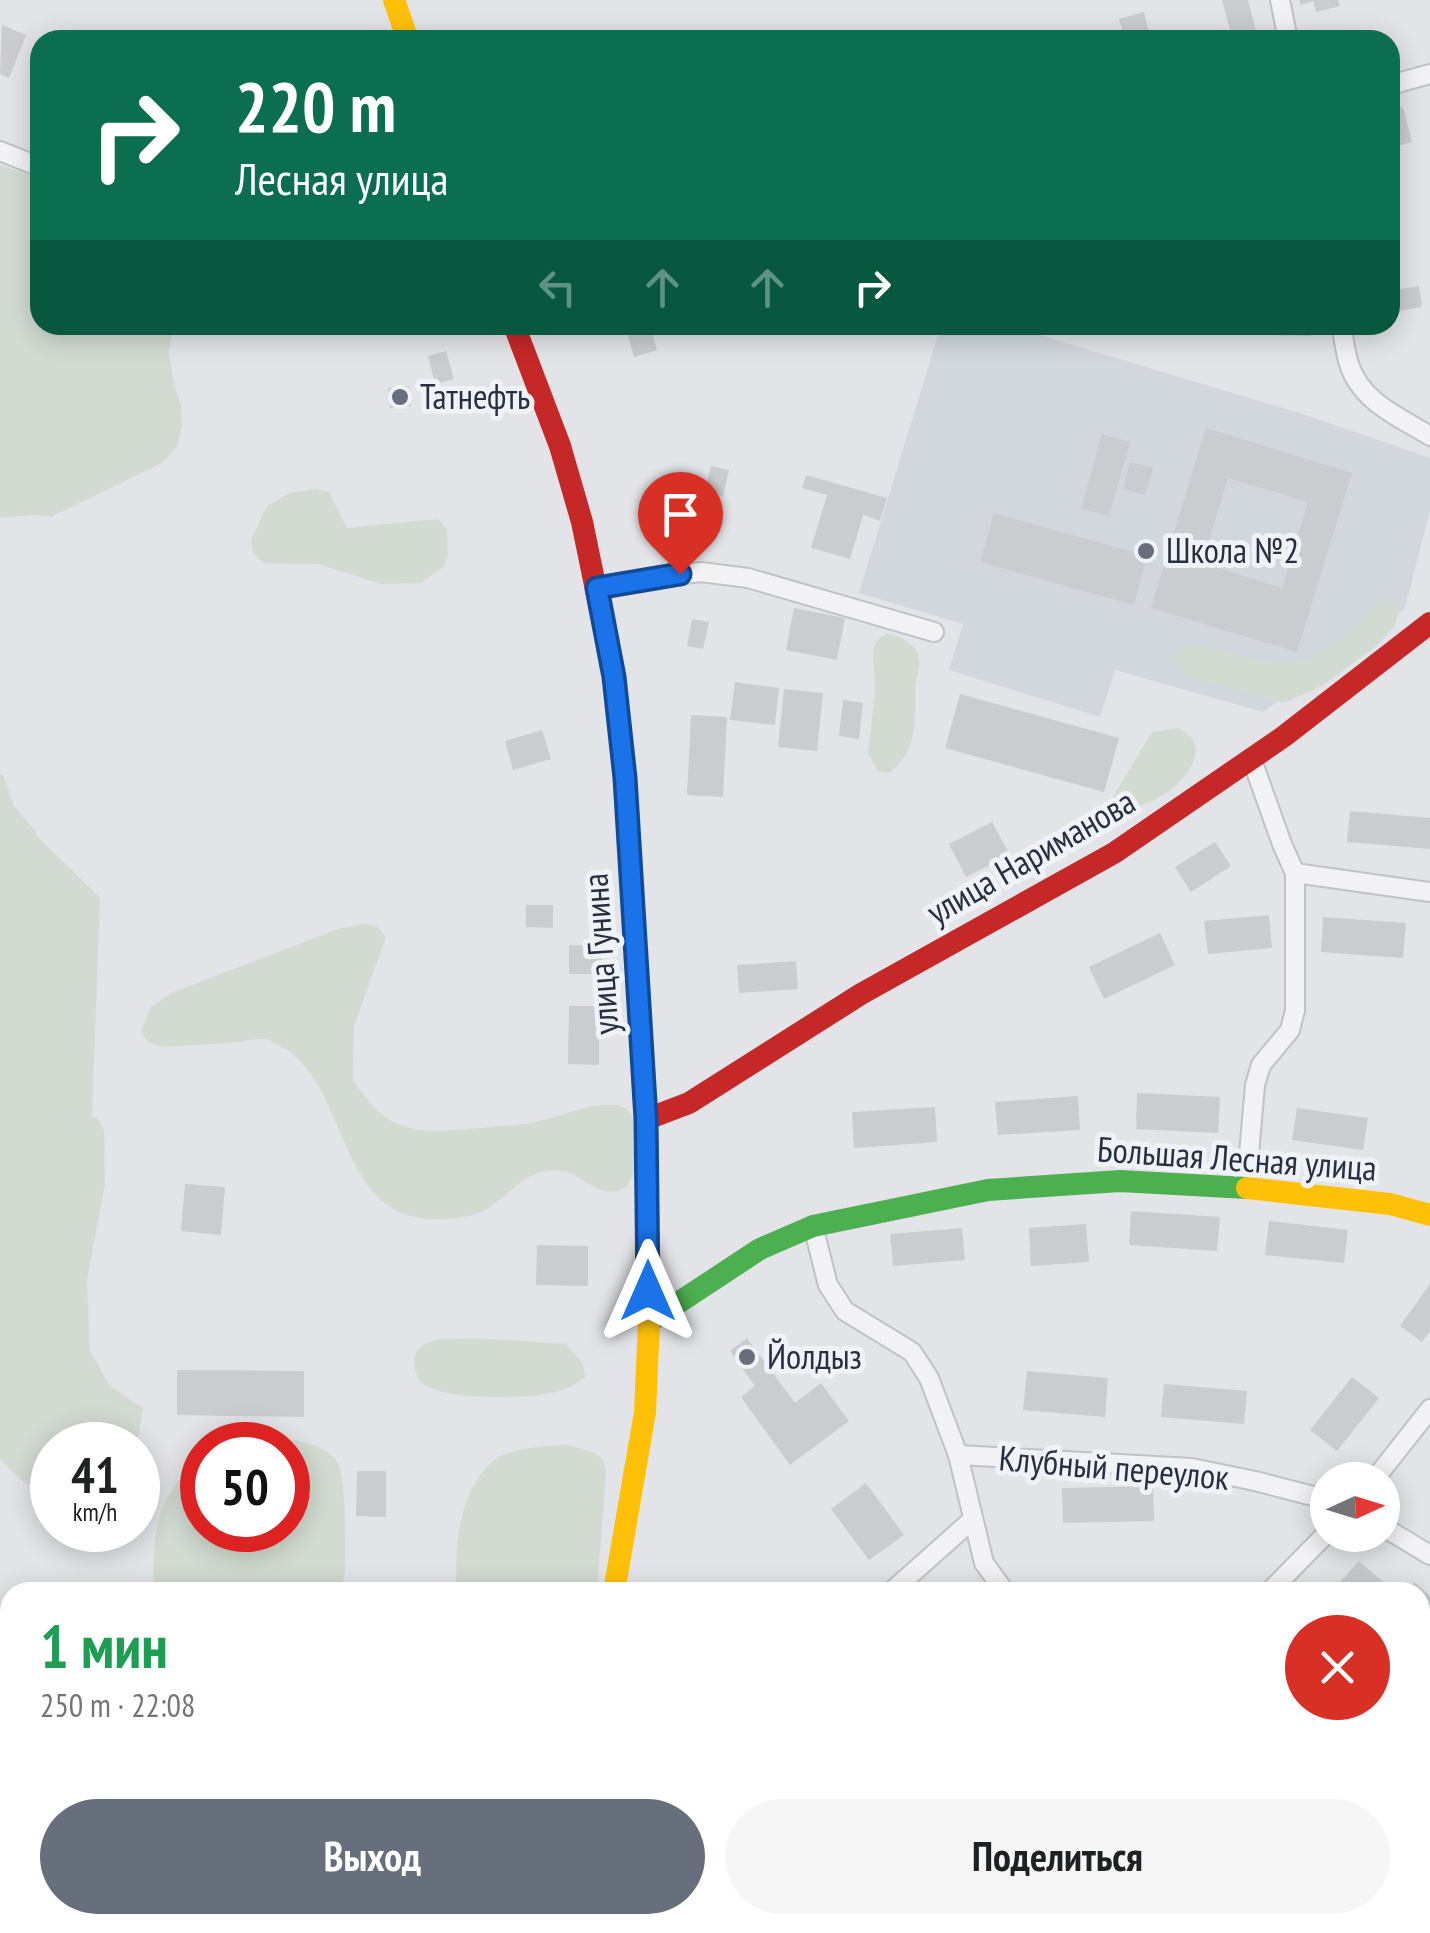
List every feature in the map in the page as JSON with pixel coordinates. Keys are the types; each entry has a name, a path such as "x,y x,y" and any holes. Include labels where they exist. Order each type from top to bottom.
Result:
{"street":[{"path":"394,0 404,30"},
{"path":"1280,0 1286,30"},
{"path":"1400,82 1430,74"},
{"path":"0,151 30,163"},
{"name":"улица Гунина","path":"518,335 560,446 582,522 614,677 625,778 646,1119 649,1322 645,1412 616,1582"},
{"path":"1343,335 1358,384 1381,407 1430,436"},
{"path":"597,588 701,572 748,578 934,632"},
{"name":"улица Нариманова","path":"646,1119 689,1104 862,994 1114,853 1252,760 1430,622"},
{"path":"1246,1188 1255,1085 1262,1065 1290,1030 1295,1010 1295,874 1252,760"},
{"path":"1295,874 1430,892"},
{"name":"Большая Лесная улица","path":"649,1322 760,1249 814,1226 988,1190 1120,1181 1246,1188 1390,1204 1430,1215"},
{"path":"814,1226 828,1285 845,1311 912,1352 929,1378 958,1455 984,1562 998,1582"},
{"path":"1388,1462 1430,1409"},
{"name":"Клубный переулок","path":"958,1455 1192,1468 1310,1495"},
{"path":"903,1582 974,1519"},
{"path":"1400,1537 1430,1555"},
{"path":"1279,1582 1310,1550"}],"shaded area":[{"path":"0,165 30,176 30,335 172,335 169,352 182,427 177,446 162,463 53,516 0,518"},
{"name":"Школа №2","path":"938,335 1039,335 1303,414 1430,458 1430,510 1405,608 1263,712 1115,670 1100,717 949,670 963,624 859,593"},
{"path":"316,489 329,492 347,528 438,519 447,529 448,556 443,567 421,583 381,584 317,564 263,563 253,553 251,540 267,506 289,493"},
{"path":"1383,600 1396,602 1399,615 1375,647 1322,686 1284,703 1189,677 1171,658 1180,647 1196,646 1266,662 1305,660 1336,643"},
{"path":"886,634 908,642 919,660 912,737 904,756 889,773 879,772 868,754 875,692 873,650 878,639"},
{"path":"1178,728 1192,739 1196,751 1182,779 1153,801 1138,806 1119,803 1113,797 1152,732"},
{"path":"0,774 14,806 36,835 100,898 92,1117 98,1118 104,1130 105,1184 87,1280 90,1351 110,1386 143,1408 141,1422 30,1422 30,1484 0,1459"},
{"path":"365,924 377,927 386,937 354,1026 353,1081 374,1107 400,1125 438,1131 524,1124 593,1106 622,1107 632,1115 637,1148 634,1172 625,1187 601,1190 570,1173 548,1171 525,1180 474,1215 439,1219 405,1214 380,1199 362,1176 320,1090 303,1065 280,1046 263,1039 161,1047 148,1042 141,1032 150,1008 171,993 338,929"},
{"path":"442,1339 566,1344 583,1364 585,1377 553,1393 496,1397 439,1391 419,1380 415,1358 424,1345"},
{"path":"310,1444 327,1451 337,1462 342,1482 345,1560 342,1582 154,1582 154,1552 160,1552 160,1517 178,1482 180,1552 310,1552"},
{"path":"567,1445 593,1452 604,1460 598,1582 457,1582 461,1522 472,1489 492,1462 528,1448"}],"building":[{"path":"1222,0 1248,0 1256,30 1230,30"},
{"path":"1299,0 1338,0 1340,6 1316,12 1313,1 1301,5"},
{"path":"1144,12 1148,30 1122,30 1119,19"},
{"path":"2,25 26,35 9,78 0,74"},
{"path":"1403,107 1412,142 1400,145"},
{"path":"1419,286 1422,307 1400,310 1400,289"},
{"path":"628,335 653,335 657,350 634,357"},
{"path":"446,351 454,379 435,384 428,356"},
{"path":"409,386 411,406 390,408 388,388"},
{"path":"1206,428 1352,473 1297,652 1151,608","holes":["1228,478 1308,502 1282,588 1202,563"]},
{"path":"1102,434 1130,442 1109,516 1081,509"},
{"path":"1130,462 1153,468 1145,495 1123,489"},
{"path":"711,466 729,470 723,496 713,493 706,522 664,511 671,482 705,491"},
{"path":"806,475 887,498 880,521 863,515 850,559 811,548 827,495 802,488"},
{"path":"994,513 1147,556 1134,605 980,562"},
{"path":"794,608 845,618 837,660 786,650"},
{"path":"692,619 709,622 703,649 687,646"},
{"path":"735,682 779,688 775,725 730,720"},
{"path":"784,689 823,693 817,751 778,747"},
{"path":"960,694 1119,738 1104,792 945,748"},
{"path":"843,700 863,703 859,739 839,736"},
{"path":"691,715 727,717 723,797 687,795"},
{"path":"542,730 551,759 513,770 505,741"},
{"path":"1350,811 1430,818 1430,849 1347,842"},
{"path":"992,822 1010,855 966,877 949,844"},
{"path":"1215,842 1231,866 1191,892 1175,867"},
{"path":"526,905 553,905 553,928 526,927"},
{"path":"1269,915 1272,948 1208,954 1204,921"},
{"path":"1323,917 1406,923 1403,958 1321,952"},
{"path":"1160,933 1175,965 1104,999 1089,967"},
{"path":"569,945 603,946 602,974 569,974"},
{"path":"796,961 798,989 739,993 737,965"},
{"path":"569,1006 599,1006 599,1065 568,1064"},
{"path":"1137,1093 1220,1097 1218,1133 1136,1129"},
{"path":"1078,1096 1080,1130 998,1135 995,1102"},
{"path":"935,1107 937,1142 854,1148 852,1112"},
{"path":"1297,1108 1368,1118 1363,1150 1292,1140"},
{"path":"185,1184 225,1187 221,1235 181,1231"},
{"path":"1131,1211 1220,1217 1217,1251 1129,1245"},
{"path":"1269,1221 1348,1230 1344,1263 1265,1255"},
{"path":"1086,1224 1089,1262 1031,1266 1029,1228"},
{"path":"962,1228 965,1260 893,1266 890,1234"},
{"path":"537,1245 588,1246 588,1286 536,1285"},
{"path":"1430,1284 1430,1331 1422,1342 1400,1326"},
{"path":"747,1338 795,1403 821,1383 849,1421 790,1465 741,1397 755,1386 730,1351"},
{"path":"177,1370 304,1371 304,1417 177,1415"},
{"path":"1027,1371 1108,1378 1105,1417 1023,1410"},
{"path":"1352,1377 1379,1398 1337,1451 1310,1430"},
{"path":"1164,1384 1247,1391 1244,1424 1161,1417"},
{"path":"357,1471 386,1471 386,1517 356,1516"},
{"path":"866,1483 904,1535 869,1560 831,1509"},
{"path":"1153,1486 1154,1521 1063,1523 1062,1488"},
{"path":"1359,1561 1383,1582 1340,1582"}],"traffic: fast":[{"path":"649,1322 760,1249 813,1226 988,1190 1120,1181 1247,1188"}],"traffic: slow":[{"path":"394,0 404,30"},
{"path":"616,1582 645,1412 649,1322 647,1119 637,969"},
{"path":"1247,1188 1390,1204 1430,1215"}],"traffic: jam":[{"path":"518,335 560,446 582,522 614,677 625,777 637,969"},
{"path":"647,1119 689,1103 861,994 1114,853 1283,737 1430,623"}],"place":[{"name":"Татнефть","path":"400,397"},
{"name":"Школа №2","path":"1146,551"},
{"name":"Йолдыз","path":"747,1357"}],"route":[{"path":"648,1291 646,1119 625,778 614,677 597,588 680,574"}]}
